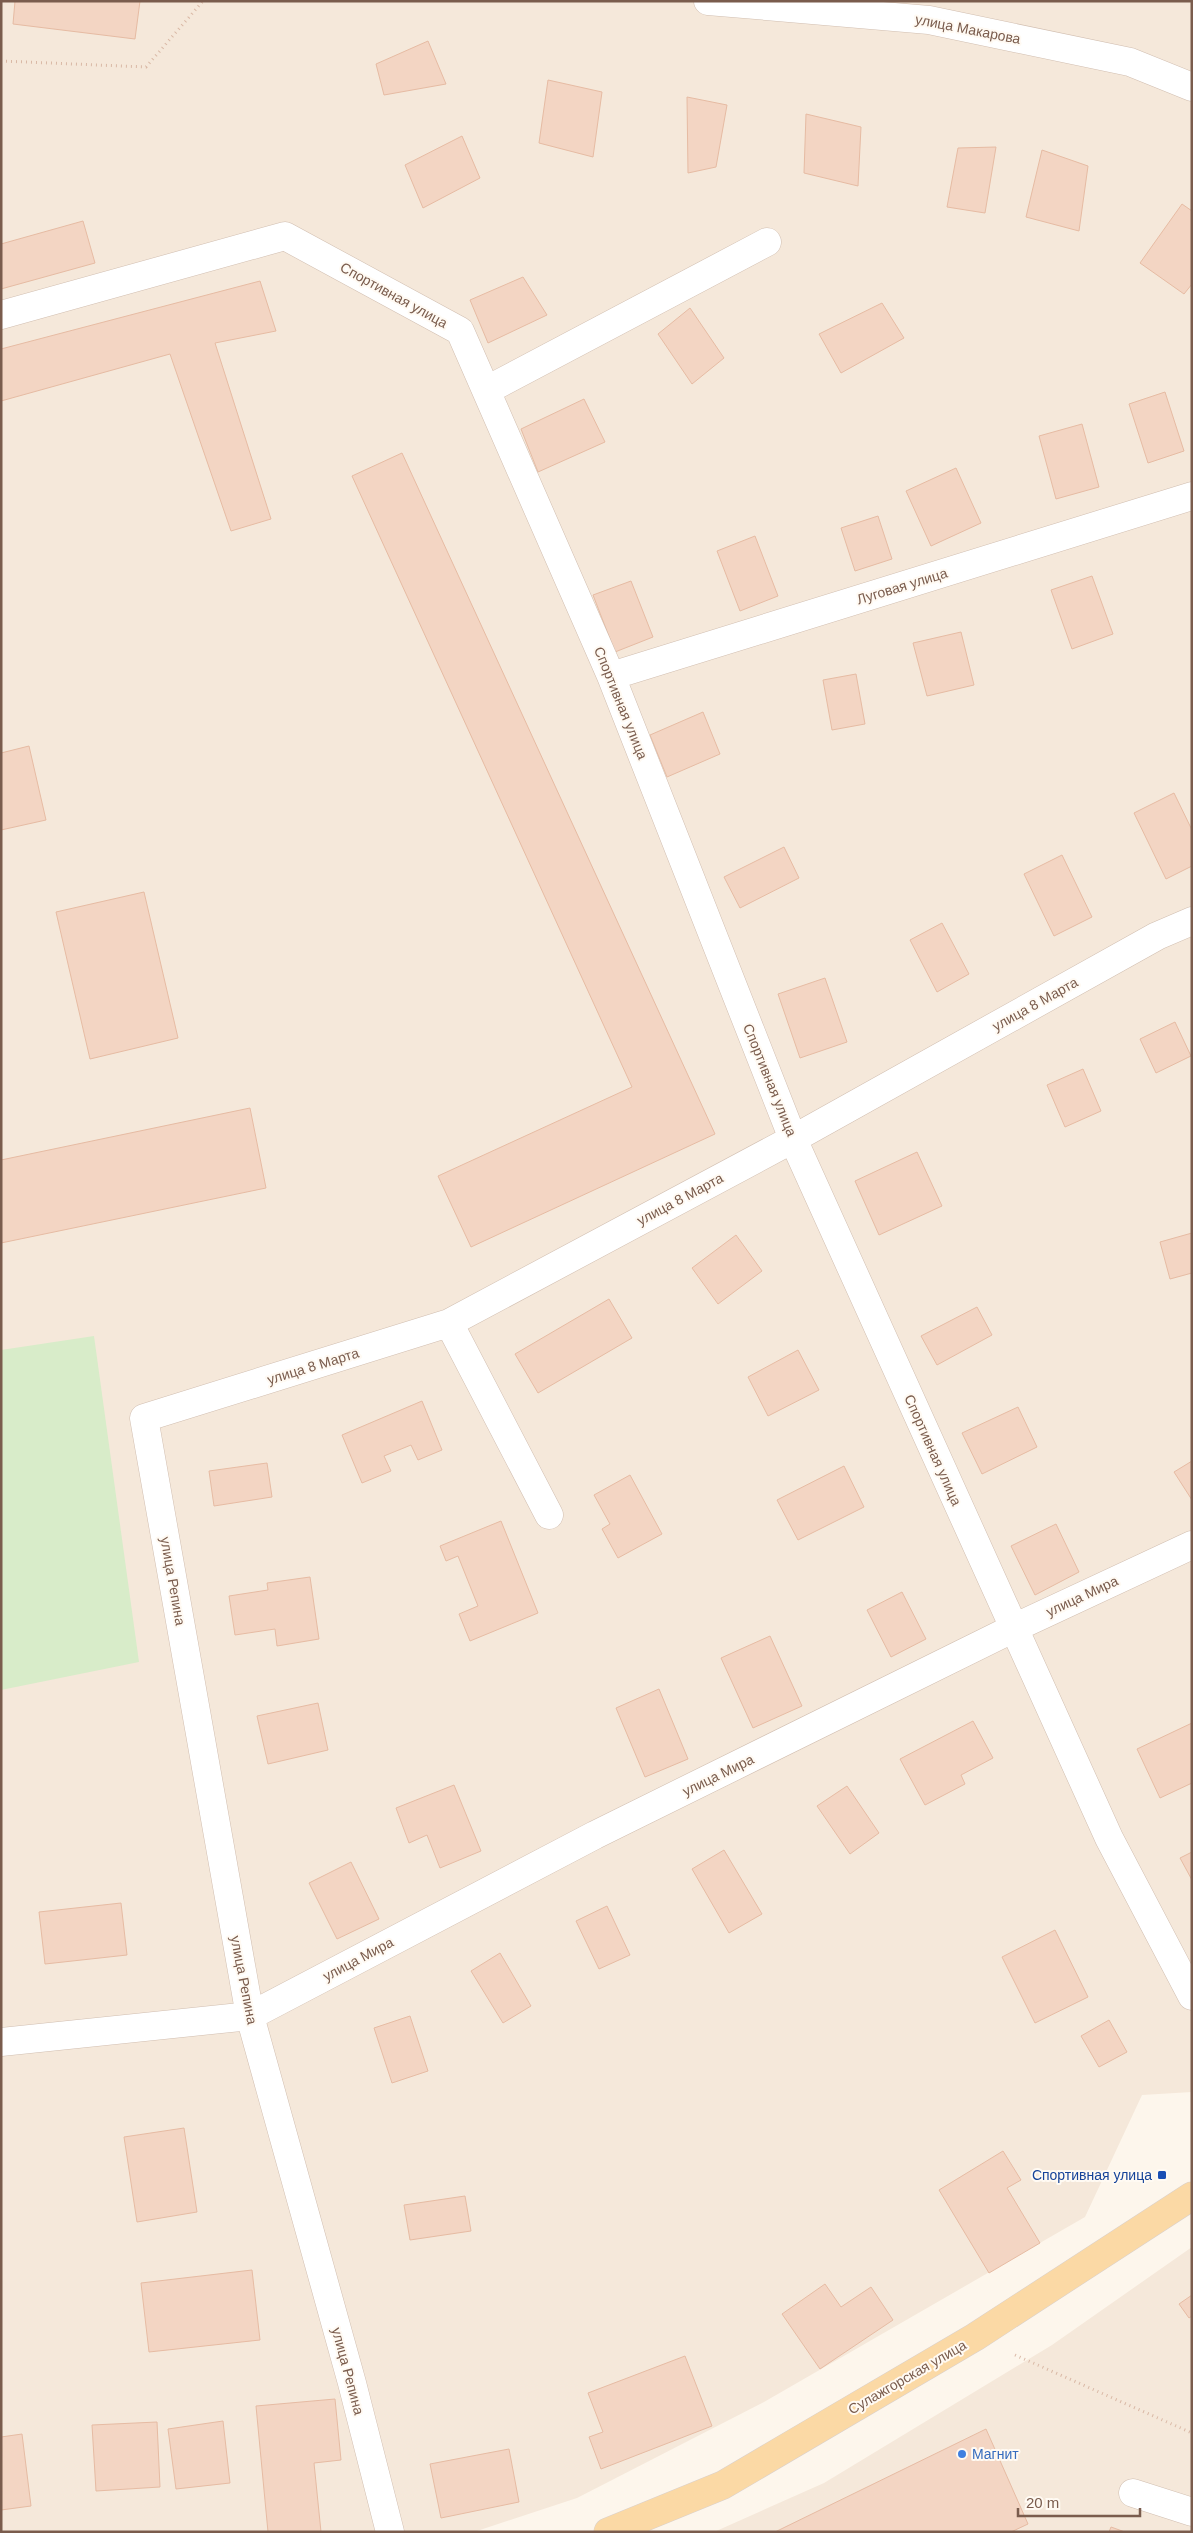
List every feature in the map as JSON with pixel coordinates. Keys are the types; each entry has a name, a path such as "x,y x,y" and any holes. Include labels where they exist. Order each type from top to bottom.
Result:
{"main road":[{"name":"Сулажгорская улица","path":"608,2532 723,2485 975,2337 1192,2196"}],"street":[{"name":"улица Макарова","path":"708,1 929,20 1130,62 1192,87"},
{"name":"Спортивная улица","path":"1,315 285,236 460,331 611,676 793,1139 1109,1838 1192,1996"},
{"path":"487,390 767,242"},
{"name":"Луговая улица","path":"611,676 1192,496"},
{"name":"улица 8 Марта","path":"144,1418 449,1323 793,1139 1157,936 1192,921"},
{"path":"449,1323 549,1515"},
{"name":"улица Репина","path":"144,1418 250,2016 349,2374 390,2532"},
{"name":"улица Мира","path":"250,2016 596,1836 1014,1628 1192,1545"},
{"path":"1,2042 250,2016"},
{"path":"1133,2493 1192,2512"}],"path":[{"path":"1,62 146,67 203,1"},
{"path":"975,2337 1192,2433"}],"shaded area":[{"path":"1,1 1192,1 1192,2092 1142,2095 1085,2217 764,2402 577,2498 474,2532 1,2532"},
{"path":"1192,2247 1192,2532 714,2532 824,2483 1052,2345"}],"green space":[{"path":"94,1336 139,1662 1,1690 1,1350"}],"building":[{"path":"15,1 140,1 135,39 13,24"},
{"path":"428,41 446,84 384,95 376,64"},
{"path":"548,80 602,92 593,157 539,143"},
{"path":"687,97 727,105 716,167 688,173"},
{"path":"806,114 861,127 858,186 804,173"},
{"path":"462,136 480,178 423,208 405,165"},
{"path":"996,147 985,213 947,207 958,148"},
{"path":"1042,150 1088,166 1079,231 1026,217"},
{"path":"1182,204 1192,211 1192,284 1184,294 1140,263"},
{"path":"83,221 95,263 1,289 1,244"},
{"path":"523,277 547,315 488,343 470,300"},
{"path":"260,281 276,331 215,343 271,519 231,531 170,354 1,401 1,349"},
{"path":"882,303 904,338 841,373 819,334"},
{"path":"690,308 724,358 692,384 658,334"},
{"path":"1165,392 1184,451 1148,463 1129,404"},
{"path":"584,399 605,442 538,472 521,429"},
{"path":"1082,424 1099,487 1056,499 1039,436"},
{"path":"402,453 715,1134 471,1247 438,1176 632,1087 352,476"},
{"path":"956,468 981,523 931,546 906,491"},
{"path":"878,516 892,559 855,571 841,528"},
{"path":"755,536 778,596 740,611 717,551"},
{"path":"1092,576 1113,634 1072,649 1051,590"},
{"path":"631,581 653,637 615,652 593,595"},
{"path":"961,632 974,685 927,696 913,643"},
{"path":"856,674 865,724 832,730 823,680"},
{"path":"703,712 720,754 667,777 650,735"},
{"path":"29,746 46,820 1,830 1,753"},
{"path":"1174,793 1192,830 1192,866 1166,879 1134,813"},
{"path":"784,847 799,878 740,908 724,877"},
{"path":"1062,855 1092,917 1054,936 1024,874"},
{"path":"144,892 178,1038 90,1059 56,912"},
{"path":"942,923 969,974 937,992 910,940"},
{"path":"825,978 847,1042 800,1058 778,994"},
{"path":"1175,1022 1191,1056 1156,1073 1140,1039"},
{"path":"1083,1069 1101,1111 1065,1127 1047,1085"},
{"path":"250,1108 266,1188 1,1243 1,1160"},
{"path":"917,1152 942,1206 879,1235 855,1181"},
{"path":"1192,1233 1192,1273 1170,1279 1160,1242"},
{"path":"736,1235 762,1271 718,1304 692,1268"},
{"path":"609,1299 632,1338 538,1393 515,1354"},
{"path":"977,1307 992,1335 937,1365 921,1336"},
{"path":"798,1350 819,1390 768,1416 748,1377"},
{"path":"422,1401 442,1450 418,1460 411,1445 384,1456 391,1471 362,1483 342,1435"},
{"path":"1018,1407 1037,1447 982,1474 962,1433"},
{"path":"1192,1461 1192,1500 1174,1472"},
{"path":"267,1463 272,1497 214,1506 209,1471"},
{"path":"844,1466 864,1507 798,1540 777,1500"},
{"path":"630,1475 662,1534 618,1558 602,1529 610,1524 594,1495"},
{"path":"501,1521 538,1613 470,1641 459,1614 478,1606 458,1556 446,1561 440,1546"},
{"path":"1056,1524 1079,1572 1035,1595 1011,1546"},
{"path":"310,1577 319,1639 277,1646 275,1629 235,1635 229,1596 268,1590 267,1583"},
{"path":"902,1592 926,1639 891,1657 867,1610"},
{"path":"770,1636 802,1706 753,1728 721,1658"},
{"path":"659,1689 688,1759 645,1777 616,1708"},
{"path":"318,1703 328,1750 268,1764 257,1716"},
{"path":"973,1721 993,1758 961,1775 965,1784 925,1805 900,1759"},
{"path":"1192,1723 1192,1783 1160,1798 1137,1749"},
{"path":"454,1785 481,1851 440,1868 427,1835 409,1843 396,1808"},
{"path":"847,1786 879,1833 850,1854 817,1806"},
{"path":"724,1850 762,1914 729,1933 692,1869"},
{"path":"1192,1852 1192,1880 1180,1858"},
{"path":"351,1862 379,1919 337,1939 309,1883"},
{"path":"121,1903 127,1955 45,1964 39,1912"},
{"path":"607,1906 630,1955 599,1969 576,1921"},
{"path":"1055,1930 1088,1997 1035,2023 1002,1957"},
{"path":"500,1953 531,2006 503,2023 471,1971"},
{"path":"410,2016 428,2071 392,2083 374,2028"},
{"path":"1109,2020 1127,2052 1099,2067 1081,2036"},
{"path":"184,2128 197,2212 137,2222 124,2137"},
{"path":"1003,2151 1021,2180 1007,2188 1040,2243 989,2273 939,2190"},
{"path":"465,2196 471,2231 410,2240 404,2205"},
{"path":"252,2270 260,2340 149,2352 141,2283"},
{"path":"825,2284 841,2307 871,2287 893,2320 820,2369 782,2314"},
{"path":"1192,2295 1192,2316 1189,2318 1179,2304"},
{"path":"685,2356 712,2426 601,2469 589,2437 603,2432 588,2393"},
{"path":"335,2399 341,2460 314,2463 321,2532 268,2532 256,2406"},
{"path":"223,2421 230,2483 176,2489 168,2429"},
{"path":"157,2422 160,2487 96,2491 92,2425"},
{"path":"986,2429 1028,2524 1011,2532 775,2532"},
{"path":"22,2434 31,2506 1,2510 1,2437"},
{"path":"509,2449 519,2502 441,2518 430,2464"},
{"path":"1111,2527 1125,2532 1109,2532"}],"place":[{"name":"Спортивная улица","path":"1162,2175"},
{"name":"Магнит","path":"962,2454"}]}
